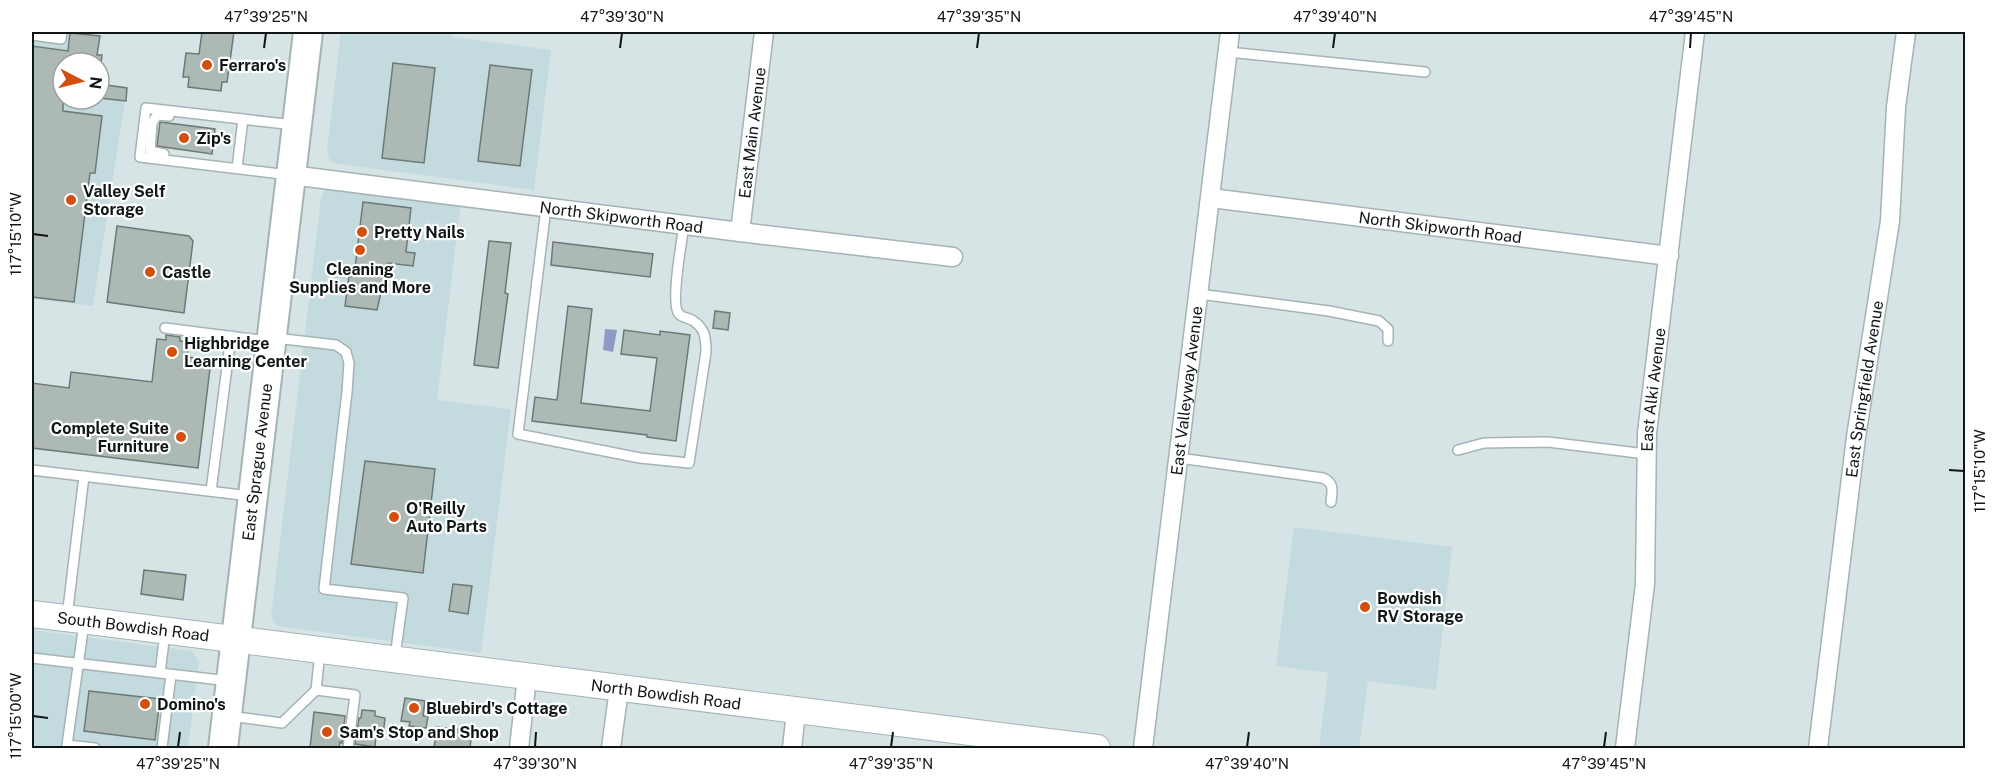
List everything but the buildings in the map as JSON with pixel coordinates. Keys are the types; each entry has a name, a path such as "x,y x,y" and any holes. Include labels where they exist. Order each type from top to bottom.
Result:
{"main road":[{"name":"East Sprague Avenue","path":"223,748 308,32"}],"street":[{"name":"East Main Avenue","path":"740,232 764,32"},
{"name":"East Valleyway Avenue","path":"1143,748 1230,32"},
{"name":"East Alki Avenue","path":"1625,748 1645,584 1647,433 1695,32"},
{"name":"East Springfield Avenue","path":"1818,748 1856,437 1890,220 1896,107 1906,32"},
{"name":"North Skipworth Road","path":"291,175 740,232 953,256"},
{"name":"North Skipworth Road","path":"1211,198 1669,256"},
{"name":"South Bowdish Road","path":"32,614 235,639"},
{"name":"North Bowdish Road","path":"235,639 796,712 1097,748"},
{"path":"519,748 527,677"},
{"path":"611,748 619,689"},
{"path":"792,748 796,712"}],"lane":[{"path":"32,35 61,39 62,32"},
{"path":"1228,52 1425,72"},
{"path":"291,175 140,157 146,108 296,126"},
{"path":"237,168 243,119"},
{"path":"546,208 518,434 640,458 689,463 706,339 702,328 679,314 676,306 676,281 684,225"},
{"path":"1199,294 1329,311 1379,321 1388,329 1388,341"},
{"path":"165,328 336,345 346,352 349,363 347,392 324,589 403,598 394,660"},
{"path":"211,491 231,336"},
{"path":"1458,450 1485,443 1548,442 1646,454"},
{"path":"1179,458 1323,478 1331,483 1331,502"},
{"path":"32,470 252,496"},
{"path":"84,476 75,619 78,664 68,745 95,748"},
{"path":"160,674 166,630"},
{"path":"226,716 282,723 316,690 321,650"},
{"path":"32,658 231,681"},
{"path":"162,748 171,675"},
{"path":"316,690 355,695 348,748"}],"shaded area":[{"name":"Valley Self Storage","path":"32,32 70,32 68,51 51,51 51,111 111,111 111,86 127,88 93,306 32,299"},
{"path":"341,32 452,32 452,37 551,50 534,190 332,163 327,150"},
{"path":"325,188 461,202 437,400 511,409 481,653 284,627 276,625 271,616 321,198"},
{"name":"Bowdish RV Storage","path":"1294,527 1452,547 1436,690 1368,681 1359,748 1319,748 1328,673 1276,666"},
{"path":"32,630 191,651 199,661 188,748 32,748"}],"water":[{"path":"605,329 617,330 613,352 603,350"}],"place":[{"name":"Ferraro's","path":"207,65"},
{"name":"Zip's","path":"184,138"},
{"name":"Valley Self Storage","path":"71,200"},
{"name":"Pretty Nails","path":"362,232"},
{"name":"Cleaning Supplies and More","path":"360,250"},
{"name":"Castle","path":"150,272"},
{"name":"Highbridge Learning Center","path":"172,352"},
{"name":"Complete Suite Furniture","path":"181,437"},
{"name":"O'Reilly Auto Parts","path":"394,517"},
{"name":"Bowdish RV Storage","path":"1365,607"},
{"name":"Domino's","path":"145,704"},
{"name":"Bluebird's Cottage","path":"414,708"},
{"name":"Sam's Stop and Shop","path":"327,732"}]}
